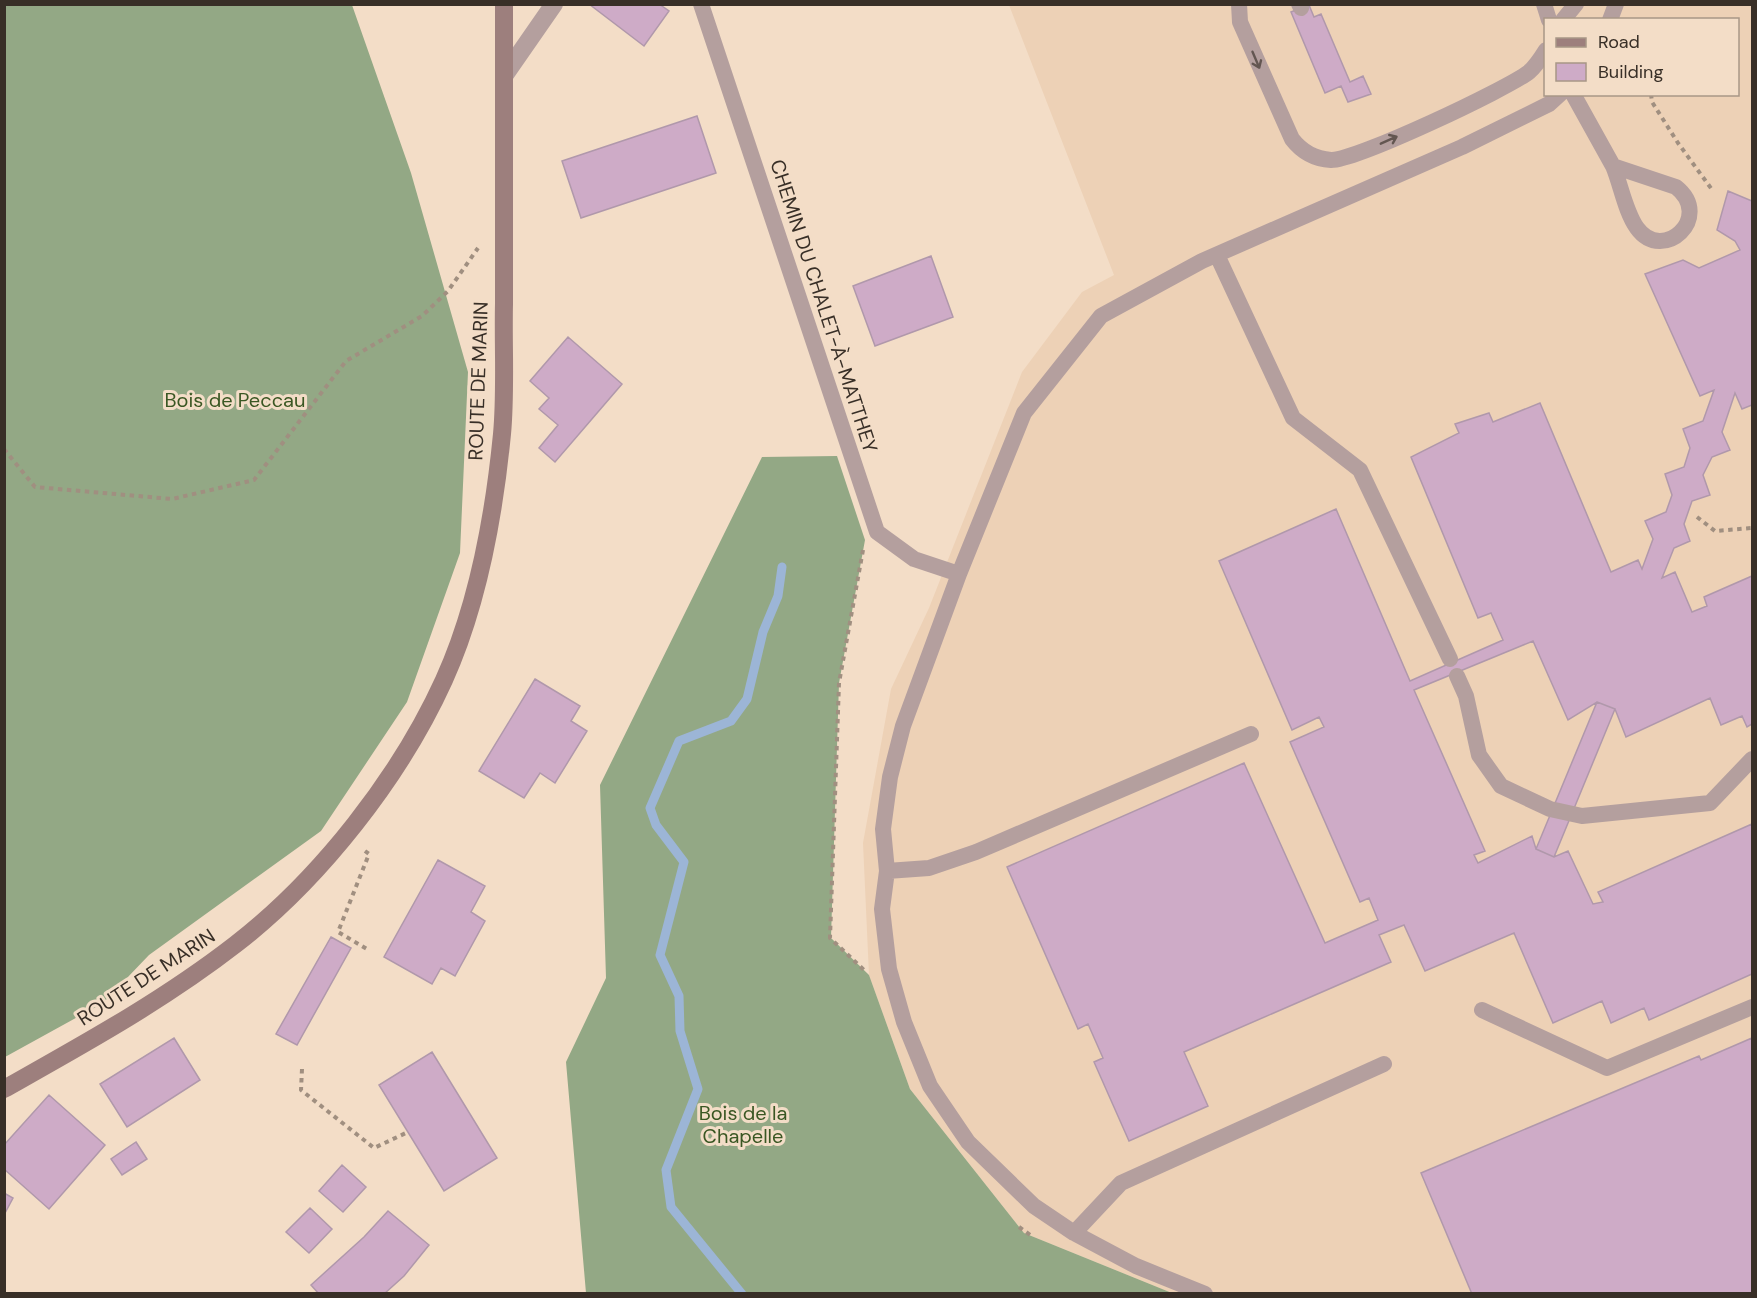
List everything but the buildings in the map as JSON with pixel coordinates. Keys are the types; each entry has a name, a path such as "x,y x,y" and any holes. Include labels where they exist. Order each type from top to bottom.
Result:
{"main road":[{"name":"ROUTE DE MARIN","path":"4,1089 177,988 239,942 298,888 346,835 391,775 444,681 467,617 488,536 503,432 504,4"}],"street":[{"path":"504,76 554,4"}],"lane":[{"name":"CHEMIN DU CHALET-À-MATTHEY","path":"701,4 877,532 914,559 959,574"},
{"path":"1239,4 1240,22 1292,139 1298,147 1314,157 1333,160 1352,157 1452,112 1529,72 1544,51"},
{"path":"1565,18 1576,4"},
{"path":"1205,1293 1136,1266 1074,1233 1034,1206 968,1142 930,1086 904,1022 889,969 882,909 887,871 883,829 890,777 903,726 959,574 1024,413 1101,316 1217,255 1462,147 1550,104 1558,96"},
{"path":"1574,96 1613,166 1634,221 1644,235 1652,239 1669,240 1683,231 1690,212 1684,193 1676,187 1613,166"},
{"path":"1217,255 1293,418 1360,470 1450,659"},
{"path":"1458,676 1466,696 1479,755 1501,786 1550,809 1582,816 1710,803 1752,759"},
{"path":"887,871 929,868 976,852 1251,734"},
{"path":"1482,1010 1607,1068 1752,1007"},
{"path":"1074,1233 1121,1183 1384,1064"}],"path":[{"path":"1651,96 1652,102 1678,143 1713,191"},
{"path":"4,449 35,487 172,499 254,480 346,361 422,316 448,291 479,246"},
{"path":"1697,517 1715,531 1752,528"},
{"path":"364,849 369,854 338,932 368,949"},
{"path":"302,1069 301,1090 374,1148 408,1132"}],"shaded area":[{"path":"1009,5 1752,5 1752,1293 1172,1293 1024,1233 910,1089 869,975 863,843 891,689 929,608 1022,372 1082,292 1114,275"}],"green space":[{"name":"Bois de Peccau","path":"5,4 352,5 411,173 468,372 460,553 407,702 321,831 149,955 103,1003 5,1057"},
{"name":"Bois de la Chapelle","path":"837,456 865,540 839,683 831,938 869,975 910,1089 1024,1233 1172,1293 586,1293 566,1062 606,978 600,785 762,457"}],"waterway":[{"path":"742,1294 671,1207 666,1170 698,1089 680,1031 679,996 660,955 684,862 656,825 650,808 679,741 731,721 747,699 763,632 778,596 782,567"}]}
